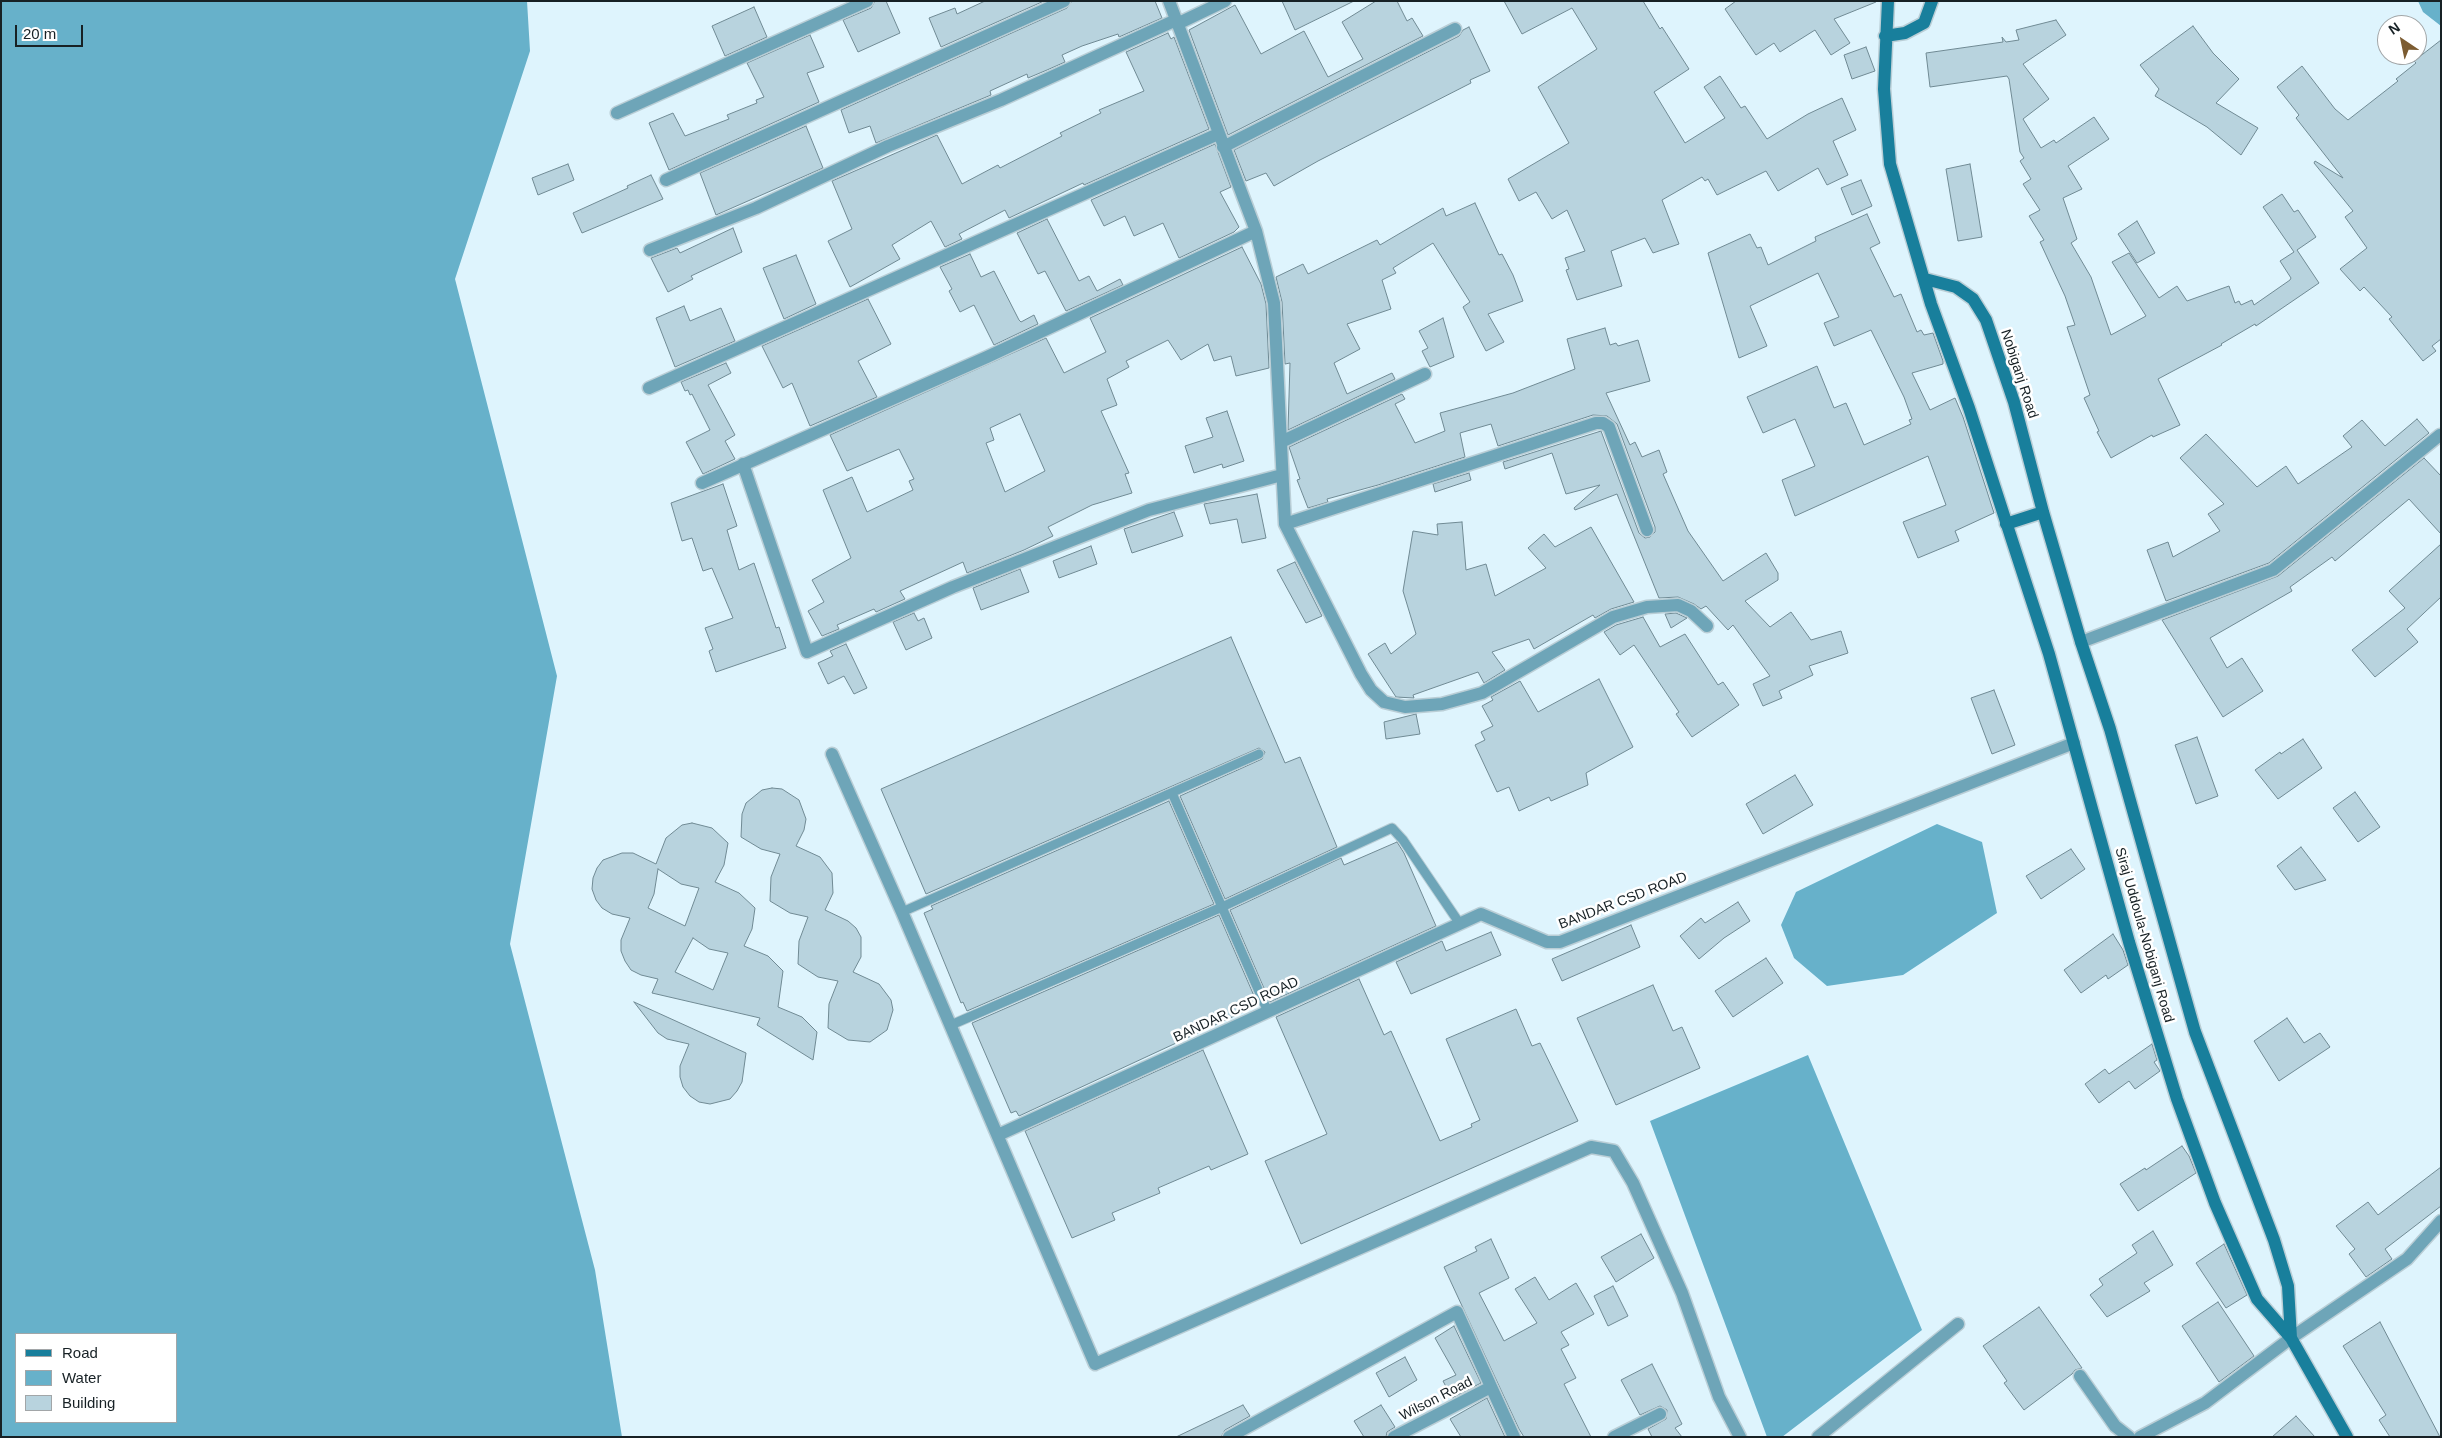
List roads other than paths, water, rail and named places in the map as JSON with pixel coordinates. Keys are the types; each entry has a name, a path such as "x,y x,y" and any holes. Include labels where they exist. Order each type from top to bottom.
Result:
{"main road":[{"path":"1888,1 1884,89 1890,164 1931,304 1969,408 2006,524 2043,512"},
{"path":"1885,36 1905,33 1924,23 1932,1"},
{"name":"Nobiganj Road","path":"1925,279 1956,287 1973,299 1986,320 2014,402 2043,512"},
{"name":"Siraj Uddoula-Nobiganj Road","path":"2043,512 2081,642 2110,729 2195,1032 2274,1240 2288,1286 2291,1338"},
{"name":"Siraj Uddoula-Nobiganj Road","path":"2006,524 2049,654 2129,942 2177,1098 2215,1203 2258,1299 2291,1338 2347,1437"}],"street":[{"path":"617,113 867,1"},
{"path":"666,180 1064,1"},
{"path":"1169,1 1256,231 1274,303 1285,524 1361,674 1371,690 1384,702 1405,707 1433,704 1482,694 1613,617 1647,607 1678,605 1691,611 1707,626"},
{"path":"650,250 756,208 888,146 1001,100 1225,1"},
{"path":"1223,147 1455,29"},
{"path":"649,388 1218,134"},
{"path":"702,483 986,357 1256,231"},
{"path":"1281,442 1426,374"},
{"path":"1285,524 1603,423 1609,427 1647,530"},
{"path":"2081,642 2273,570 2440,435"},
{"path":"743,464 807,652 953,587 1149,510 1282,474"},
{"name":"BANDAR CSD ROAD","path":"998,1135 1481,914 1547,942 1560,942 2074,743"},
{"path":"832,754 951,1025 1095,1364 1591,1147 1614,1151 1633,1183 1682,1293 1719,1397 1740,1437"},
{"path":"2140,1437 2206,1403 2291,1338 2407,1259 2441,1221"},
{"path":"1229,1437 1457,1312 1514,1437"},
{"path":"1818,1437 1958,1324"},
{"path":"2080,1376 2115,1426 2129,1437"},
{"name":"Wilson Road","path":"1394,1437 1491,1387"},
{"path":"1614,1437 1660,1414"}],"lane":[{"path":"902,912 1259,754"},
{"path":"1172,793 1268,1012"},
{"path":"951,1025 1222,907 1392,828 1403,840 1460,924"}],"water":[{"path":"1,1 527,1 530,51 455,279 557,676 510,944 595,1270 622,1437 1,1437"},
{"path":"2418,1 2441,1 2441,26 2427,15 2423,12"},
{"path":"1937,824 1982,842 1997,913 1903,975 1827,986 1794,958 1781,925 1796,892"},
{"path":"1808,1055 1922,1330 1782,1437 1767,1437 1650,1121"}]}
